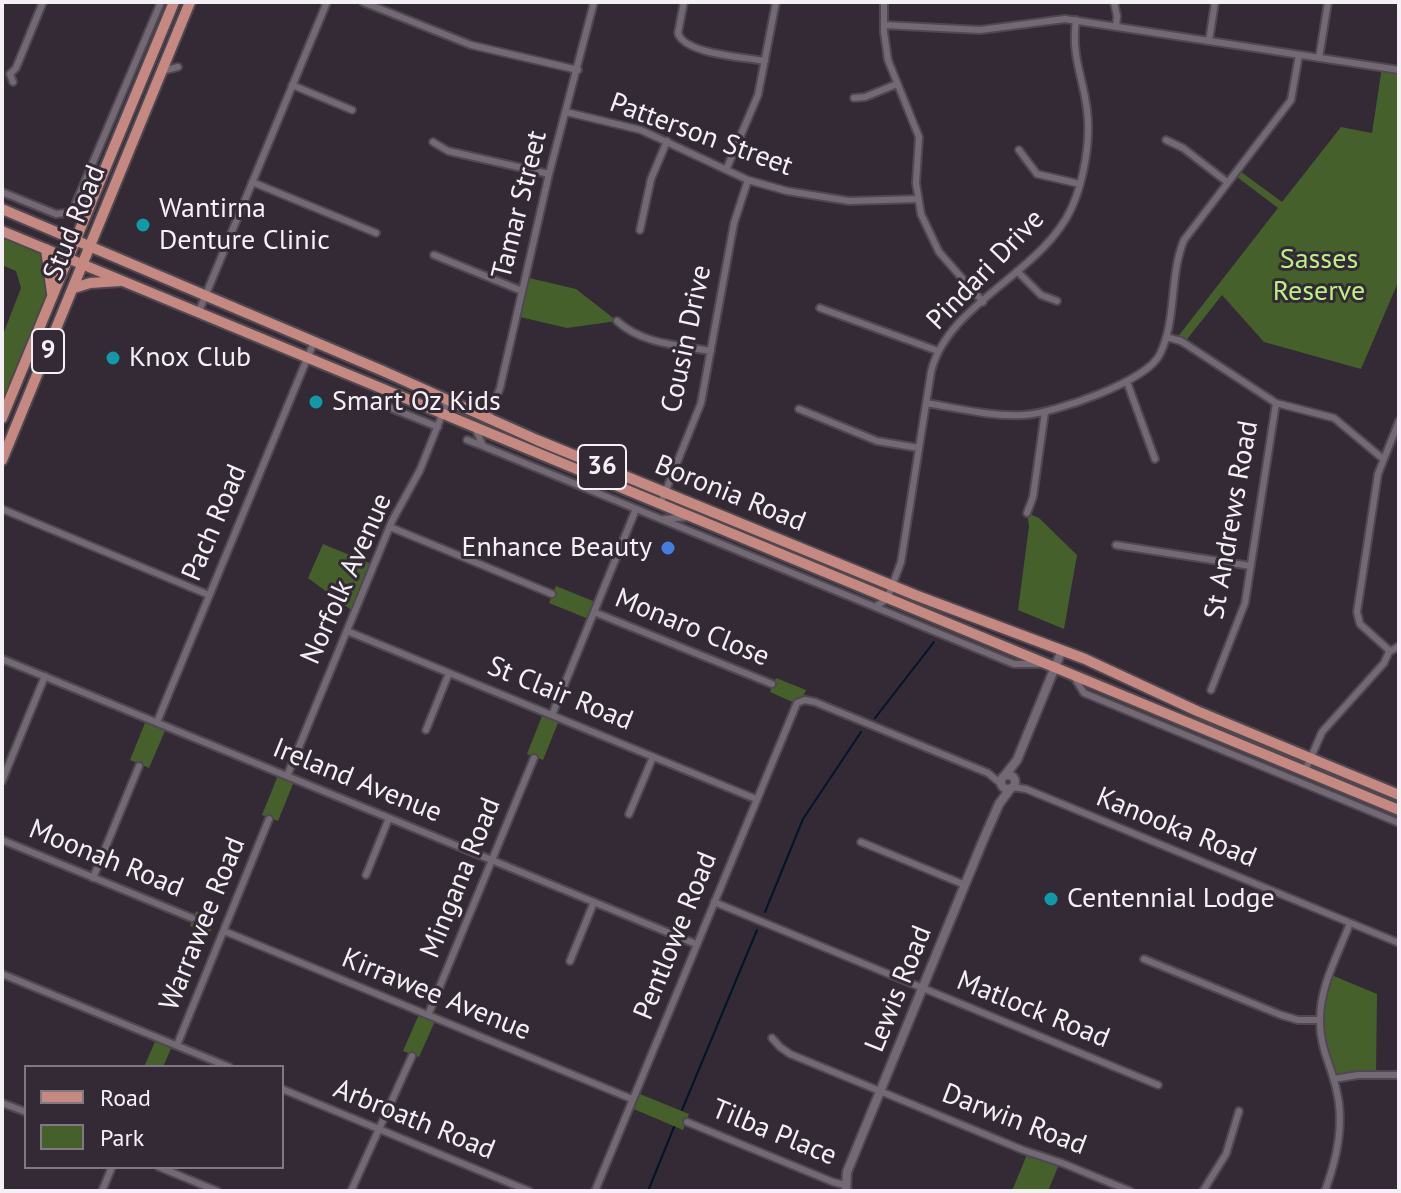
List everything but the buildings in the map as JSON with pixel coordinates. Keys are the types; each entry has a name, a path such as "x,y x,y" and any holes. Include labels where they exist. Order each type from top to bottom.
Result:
{"main road":[{"name":"Stud Road","path":"2,418 174,2"},
{"name":"Stud Road","path":"2,460 190,2"},
{"name":"Boronia Road","path":"2,209 665,493 892,586 1062,650 1399,795"},
{"name":"Boronia Road","path":"2,231 1399,810"},
{"path":"46,249 52,295"},
{"path":"74,288 90,283 126,282"}],"street":[{"path":"13,82 6,74 16,68 43,2"},
{"path":"2,192 49,212 67,213 76,205 161,2"},
{"path":"199,311 327,2"},
{"path":"363,2 471,45 578,70"},
{"name":"Tamar Street","path":"488,418 500,388 549,174 594,2"},
{"path":"684,2 678,33 684,44 765,61"},
{"path":"726,170 756,102 776,2"},
{"path":"884,2 886,52 919,137 918,199 926,227 935,245 983,302"},
{"path":"1114,2 1116,27"},
{"path":"1209,41 1215,2"},
{"path":"1319,58 1328,2"},
{"path":"884,25 980,30 1050,19 1076,20 1399,70"},
{"name":"Pindari Drive","path":"887,599 902,556 931,372 938,351 953,329 1060,228 1080,184 1088,124 1074,49 1076,20"},
{"path":"926,403 1001,414 1045,412 1143,374 1156,361 1166,337 1181,247 1192,226 1291,100 1299,55"},
{"path":"161,71 178,67"},
{"path":"854,98 868,96 897,84"},
{"path":"292,85 352,110"},
{"name":"Patterson Street","path":"566,112 627,126 667,141 748,180 787,191 849,201 918,199"},
{"path":"1166,140 1183,148 1227,182"},
{"path":"640,230 651,179 667,141"},
{"path":"433,142 448,151 549,174"},
{"path":"1019,150 1037,174 1080,184"},
{"name":"Cousin Drive","path":"660,505 701,403 734,223 748,180"},
{"path":"252,182 376,233"},
{"path":"84,187 89,208"},
{"path":"434,255 522,291"},
{"path":"1017,271 1041,295 1057,301"},
{"path":"820,308 938,351"},
{"path":"617,321 627,330 647,339 711,351"},
{"path":"1166,337 1181,341 1276,403 1334,418 1382,458"},
{"name":"Pach Road","path":"157,722 314,342"},
{"path":"1127,382 1155,459"},
{"name":"Norfolk Avenue","path":"287,776 390,527 420,470 448,400"},
{"name":"St Andrews Road","path":"1211,690 1242,613 1276,403"},
{"path":"381,404 438,427"},
{"path":"799,409 877,441 919,448"},
{"path":"1027,513 1033,497 1045,412"},
{"path":"1390,651 1362,627 1357,615 1375,489 1382,458 1399,421"},
{"path":"475,428 483,446"},
{"path":"467,440 1014,664 1050,666"},
{"path":"2,509 209,595"},
{"path":"552,715 636,509"},
{"path":"662,520 689,517"},
{"path":"390,527 552,594"},
{"path":"725,533 734,549"},
{"path":"1116,545 1251,566"},
{"path":"875,607 887,599"},
{"name":"Monaro Close","path":"594,612 772,684"},
{"name":"St Clair Road","path":"347,631 756,799"},
{"path":"1305,771 1322,732 1384,663 1390,651 1399,646"},
{"name":"Lewis Road","path":"846,1188 847,1172 1017,760 1050,666 1062,650"},
{"name":"Ireland Avenue","path":"2,659 696,944"},
{"path":"426,730 449,673"},
{"path":"2,781 45,676"},
{"path":"1074,676 1084,693 1399,823"},
{"name":"Pentlowe Road","path":"595,1191 794,706 801,701 815,702 1008,782"},
{"path":"629,814 653,757"},
{"name":"Mingana Road","path":"428,1015 534,758"},
{"path":"93,878 139,766"},
{"name":"Kanooka Road","path":"1008,782 1399,943"},
{"path":"366,875 389,818"},
{"name":"Warrawee Road","path":"177,1045 269,819"},
{"name":"Moonah Road","path":"2,840 192,918"},
{"path":"861,842 965,885"},
{"path":"570,961 594,902"},
{"name":"Matlock Road","path":"714,902 1158,1085"},
{"path":"1325,1191 1339,1140 1339,1110 1334,1079 1322,1044 1320,1020 1327,979 1350,923"},
{"name":"Kirrawee Avenue","path":"224,931 632,1099"},
{"path":"1144,959 1281,1015 1298,1020 1320,1020"},
{"path":"2,974 224,1065"},
{"name":"Darwin Road","path":"772,1038 790,1054 1130,1191"},
{"path":"351,1191 412,1056"},
{"path":"1334,1079 1358,1075 1399,1075"},
{"name":"Arbroath Road","path":"284,1090 529,1191"},
{"path":"2,1103 24,1111"},
{"path":"1203,1191 1226,1154 1239,1111"},
{"name":"Tilba Place","path":"687,1122 846,1188"},
{"path":"102,1191 111,1169"},
{"path":"164,1169 217,1191"}],"green space":[{"name":"Sasses Reserve","path":"1382,67 1399,70 1399,280 1361,369 1264,342 1222,295 1184,343 1176,339 1278,208 1233,174 1237,169 1282,202 1341,127 1372,133"},
{"path":"2,231 46,249 52,295 2,418 2,337 21,288 16,271 2,265"},
{"path":"525,277 576,289 617,321 567,328 516,316"},
{"path":"1027,513 1039,518 1077,555 1064,629 1018,610 1029,526"},
{"path":"323,544 374,565 354,612 308,578"},
{"path":"556,586 598,603 591,620 549,603"},
{"path":"776,678 806,690 801,701 797,704 770,692"},
{"path":"544,711 560,718 543,760 527,754"},
{"path":"147,718 167,726 149,768 130,760"},
{"path":"279,773 295,779 278,821 262,815"},
{"path":"196,911 216,919 209,934 190,926"},
{"path":"1329,974 1377,994 1376,1075 1334,1079 1320,1028"},
{"path":"420,1012 436,1019 419,1057 403,1051"},
{"path":"157,1037 173,1044 164,1065 145,1065"},
{"path":"635,1092 689,1114 683,1130 629,1107"},
{"path":"1028,1152 1060,1162 1048,1191 1012,1191"}],"waterway":[{"path":"875,718 934,642"},
{"path":"765,912 803,819 861,732"},
{"path":"682,1110 757,930"},
{"path":"648,1191 674,1127"}],"place":[{"name":"Wantirna Denture Clinic","path":"143,225"},
{"name":"Knox Club","path":"113,358"},
{"name":"Smart Oz Kids","path":"316,402"},
{"name":"Enhance Beauty","path":"668,548"},
{"name":"Centennial Lodge","path":"1051,899"}]}
